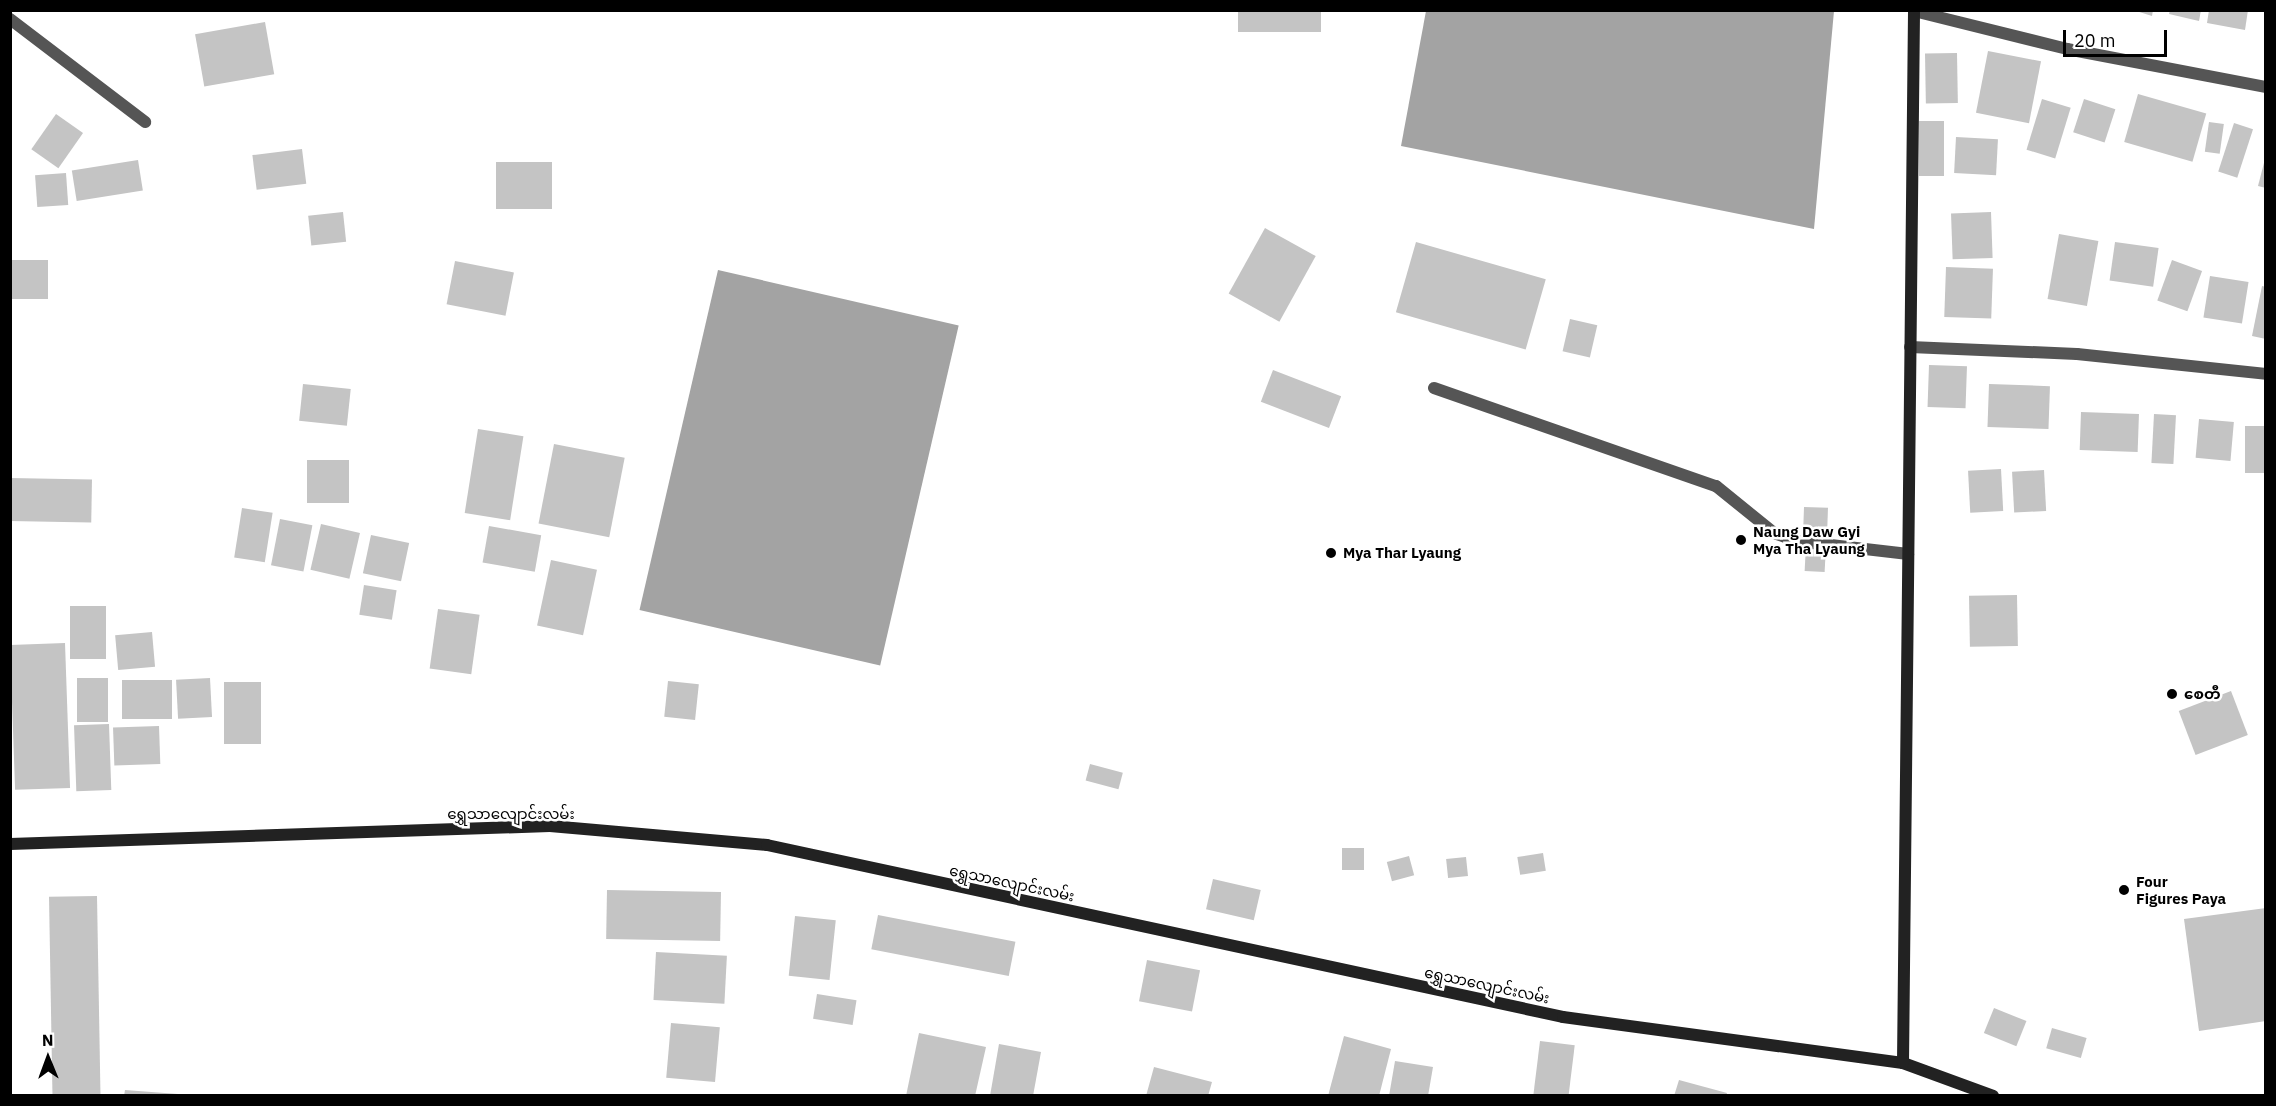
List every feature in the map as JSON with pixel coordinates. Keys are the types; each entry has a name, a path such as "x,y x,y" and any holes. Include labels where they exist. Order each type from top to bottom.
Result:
{"street":[{"path":"1903,1063 1914,11 2067,49 2265,87"},
{"path":"10,19 145,122"},
{"path":"1910,347 2077,354 2265,374"},
{"path":"1434,388 1716,486 1774,533 1796,541 1908,554"},
{"name":"ရွှေသာလျောင်းလမ်း","path":"10,844 550,826 767,845 1563,1017 1903,1063 1993,1095"}],"shaded area":[{"path":"1426,11 1834,11 1814,229 1401,146"},
{"path":"718,270 959,326 880,666 639,610"}],"building":[{"path":"1238,10 1321,10 1321,32 1238,32"},
{"path":"2133,10 2153,10 2152,16"},
{"path":"2170,10 2201,10 2199,21 2169,14"},
{"path":"2209,10 2248,10 2245,30 2207,23"},
{"path":"265,22 274,74 204,87 195,34"},
{"path":"1988,51 2041,61 2029,123 1976,113"},
{"path":"1957,53 1958,103 1926,104 1925,54"},
{"path":"2138,94 2206,114 2192,162 2124,142"},
{"path":"2042,99 2071,108 2055,158 2027,150"},
{"path":"2084,99 2115,109 2105,142 2073,132"},
{"path":"56,114 83,133 58,168 31,149"},
{"path":"1919,121 1944,121 1944,176 1919,176"},
{"path":"2209,122 2224,124 2220,154 2205,152"},
{"path":"2234,123 2253,129 2237,178 2218,172"},
{"path":"1956,137 1998,139 1996,175 1954,173"},
{"path":"302,149 306,184 257,190 252,155"},
{"path":"2266,159 2266,188 2258,186"},
{"path":"138,160 143,191 77,201 72,170"},
{"path":"496,162 552,162 552,209 496,209"},
{"path":"66,173 68,205 37,207 35,175"},
{"path":"343,212 346,242 311,245 308,216"},
{"path":"1991,212 1993,258 1953,259 1951,213"},
{"path":"1265,228 1316,256 1279,322 1229,294"},
{"path":"2059,234 2098,241 2087,306 2048,299"},
{"path":"1416,242 1546,279 1526,349 1396,312"},
{"path":"2115,242 2159,248 2153,287 2110,281"},
{"path":"10,260 48,260 48,299 10,299"},
{"path":"2172,260 2202,271 2187,311 2157,300"},
{"path":"455,261 514,272 506,316 447,304"},
{"path":"1946,267 1993,269 1991,319 1944,317"},
{"path":"2210,276 2249,282 2242,324 2203,317"},
{"path":"2262,286 2266,287 2266,339 2252,336"},
{"path":"1570,319 1597,325 1590,357 1563,351"},
{"path":"1929,365 1967,366 1966,408 1928,407"},
{"path":"1273,370 1341,396 1329,428 1261,402"},
{"path":"303,384 351,389 347,426 299,421"},
{"path":"1989,384 2050,386 2048,429 1987,427"},
{"path":"2081,412 2139,414 2138,452 2080,450"},
{"path":"2154,414 2176,415 2173,464 2151,463"},
{"path":"2199,419 2234,422 2230,461 2196,458"},
{"path":"2245,426 2266,426 2266,473 2245,473"},
{"path":"478,429 523,436 510,520 465,513"},
{"path":"554,444 625,458 609,537 539,524"},
{"path":"307,460 349,460 349,503 307,503"},
{"path":"2001,469 2003,511 1970,513 1968,471"},
{"path":"2044,470 2046,511 2014,513 2012,472"},
{"path":"10,478 92,479 91,522 10,521"},
{"path":"1804,507 1828,508 1827,538 1803,537"},
{"path":"242,508 273,513 265,562 234,557"},
{"path":"280,519 312,525 303,571 271,565"},
{"path":"321,524 360,533 349,579 310,570"},
{"path":"489,526 541,535 535,572 483,562"},
{"path":"371,535 409,543 401,581 363,573"},
{"path":"1806,545 1826,546 1825,572 1805,571"},
{"path":"551,560 597,570 583,635 537,626"},
{"path":"364,585 397,590 392,620 359,615"},
{"path":"2017,595 2018,646 1970,647 1969,596"},
{"path":"70,606 106,606 106,659 70,659"},
{"path":"438,609 480,615 471,674 430,668"},
{"path":"152,632 155,667 118,670 115,635"},
{"path":"65,643 70,788 15,790 10,645"},
{"path":"77,678 108,678 108,722 77,722"},
{"path":"210,678 212,717 178,719 176,680"},
{"path":"122,680 172,680 172,719 122,719"},
{"path":"668,681 699,684 695,720 664,717"},
{"path":"224,682 261,682 261,744 224,744"},
{"path":"2231,691 2248,735 2196,755 2179,711"},
{"path":"109,724 111,790 76,791 74,725"},
{"path":"159,726 160,764 114,766 113,728"},
{"path":"1090,764 1123,773 1118,789 1086,780"},
{"path":"1342,848 1364,848 1364,870 1342,870"},
{"path":"1543,853 1546,871 1520,875 1517,857"},
{"path":"1409,856 1414,875 1392,881 1387,862"},
{"path":"1466,857 1468,876 1448,878 1446,859"},
{"path":"1213,879 1261,890 1254,920 1206,909"},
{"path":"607,890 721,892 720,941 606,939"},
{"path":"97,896 100,1096 52,1096 49,897"},
{"path":"2266,908 2266,1021 2199,1031 2184,919"},
{"path":"878,915 1015,942 1009,976 871,949"},
{"path":"795,916 836,920 830,980 789,976"},
{"path":"656,952 727,956 724,1004 653,1000"},
{"path":"1147,960 1200,970 1192,1012 1139,1001"},
{"path":"817,994 857,1000 853,1025 813,1019"},
{"path":"1994,1008 2026,1021 2016,1046 1984,1033"},
{"path":"671,1023 720,1027 715,1082 666,1078"},
{"path":"2052,1028 2087,1038 2081,1058 2046,1048"},
{"path":"919,1033 986,1047 975,1096 906,1096"},
{"path":"1344,1036 1391,1049 1379,1096 1328,1096"},
{"path":"1540,1041 1575,1045 1569,1096 1533,1096"},
{"path":"999,1044 1041,1052 1033,1096 990,1096"},
{"path":"1395,1061 1433,1067 1428,1096 1389,1096"},
{"path":"1154,1067 1212,1082 1208,1096 1146,1096"},
{"path":"1679,1080 1727,1093 1726,1096 1674,1096"},
{"path":"125,1090 178,1094 178,1096 124,1096"}],"place":[{"name":"Naung Daw Gyi Mya Tha Lyaung","path":"1741,540"},
{"name":"Mya Thar Lyaung","path":"1331,553"},
{"name":"စေတီ","path":"2172,694"},
{"name":"Four Figures Paya","path":"2124,890"}]}
